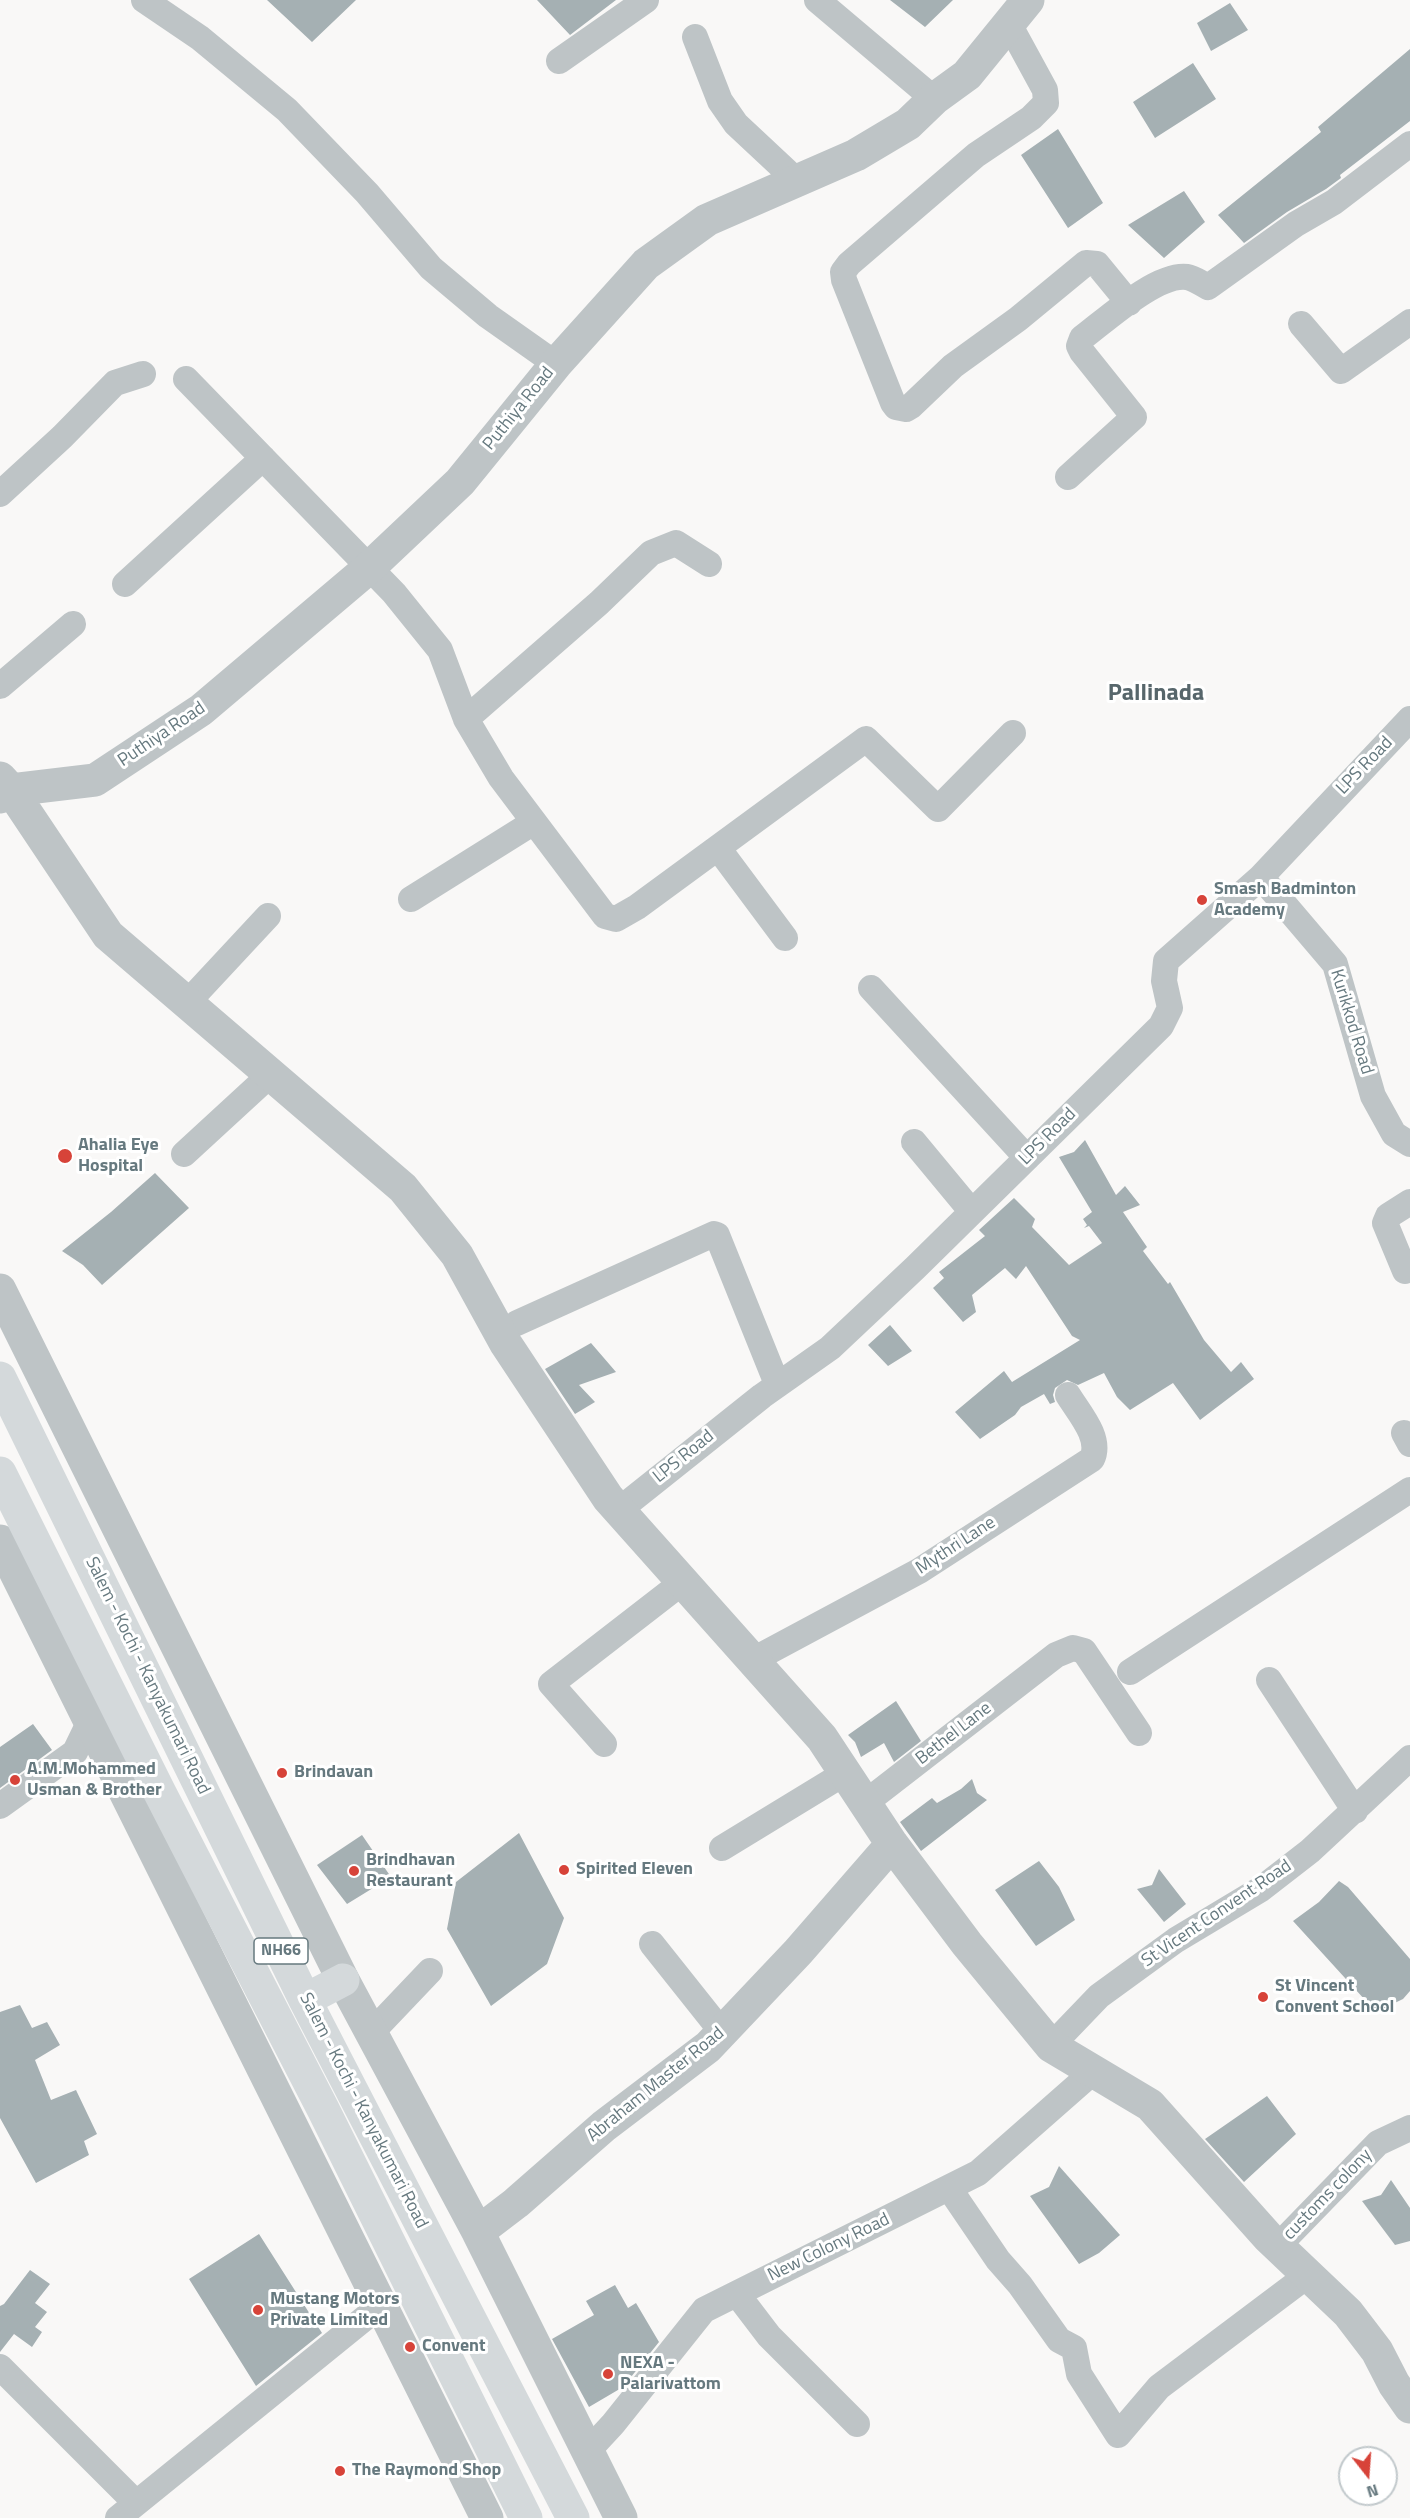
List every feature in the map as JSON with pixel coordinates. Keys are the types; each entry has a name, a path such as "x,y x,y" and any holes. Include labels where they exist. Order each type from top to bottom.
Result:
{"highway":[{"name":"Salem - Kochi - Kanyakumari Road","path":"0,1378 305,2000 573,2518"},
{"name":"Salem - Kochi - Kanyakumari Road","path":"0,1473 159,1791 328,2120 526,2518"},
{"path":"159,1791 196,1775"},
{"path":"305,2000 343,1980"}],"street":[{"path":"144,0 200,38 287,110 367,194 431,268 488,316 556,364"},
{"path":"559,61 646,0"},
{"path":"817,0 934,99"},
{"path":"1019,12 1045,90 1046,103 1030,118 976,155 849,264 843,272 844,280 893,403 906,409 953,366 1018,319 1086,263 1097,264 1130,303"},
{"name":"Puthiya Road","path":"4,788 95,780 201,710 370,567 460,482 556,364 646,264 707,220 856,155 908,124 934,99 967,75 1019,12"},
{"path":"695,37 720,101 736,124 797,181"},
{"path":"1068,477 1134,417 1079,346 1082,338 1143,292 1168,278 1188,277 1208,287 1296,224 1334,202 1410,144"},
{"path":"1301,324 1341,371 1410,322"},
{"path":"0,494 116,383 143,374"},
{"path":"186,379 394,592 440,650 466,719 501,778 605,916 616,919 637,907 866,739 938,809 1013,733"},
{"path":"125,584 263,458"},
{"path":"466,719 598,603 651,553 676,543 709,564"},
{"path":"0,686 74,624"},
{"name":"LPS Road","path":"620,1510 684,1456 777,1384 830,1348 1161,1026 1170,1008 1164,981 1166,961 1261,877 1410,719"},
{"path":"4,788 108,935 410,1196 457,1255 506,1344 608,1498 822,1738 892,1844 967,1944 1051,2046 1150,2105 1278,2246 1348,2313 1405,2388"},
{"path":"411,899 534,822"},
{"path":"718,848 785,938"},
{"name":"Kurikkod Road","path":"1261,877 1335,964 1373,1096 1394,1134 1410,1144"},
{"path":"187,1003 268,916"},
{"path":"871,988 1027,1158"},
{"path":"184,1154 271,1074"},
{"path":"914,1142 972,1212"},
{"path":"1405,1271 1385,1223 1388,1216 1410,1202"},
{"path":"517,1323 714,1234 717,1235 777,1384"},
{"path":"0,1290 343,1980 478,2232 621,2518"},
{"name":"Mythri Lane","path":"753,1660 919,1571 1092,1459 1096,1450 1094,1438 1068,1395"},
{"path":"1130,1672 1410,1490"},
{"path":"0,1541 487,2518"},
{"path":"604,1744 551,1684 684,1581"},
{"name":"Bethel Lane","path":"865,1803 1056,1655 1072,1648 1084,1651 1139,1733"},
{"path":"1269,1680 1355,1810"},
{"path":"0,1806 75,1752 90,1721"},
{"name":"St Vicent Convent Road","path":"1051,2046 1099,1996 1176,1940 1262,1889 1310,1851 1410,1758"},
{"path":"722,1848 845,1773"},
{"name":"Abraham Master Road","path":"478,2232 516,2204 604,2126 708,2047 798,1953 892,1844"},
{"path":"652,1944 722,2032"},
{"path":"371,2033 430,1971"},
{"name":"New Colony Road","path":"588,2451 613,2424 704,2310 978,2173 1094,2071"},
{"name":"customs colony","path":"1278,2246 1378,2143 1410,2128"},
{"path":"949,2188 998,2260 1020,2285 1059,2340 1074,2348 1079,2374 1118,2435 1159,2387 1308,2275"},
{"path":"737,2294 769,2336 857,2424"},
{"path":"0,2367 127,2511 381,2305"}],"building":[{"path":"267,0 356,0 312,42"},
{"path":"537,0 616,0 570,35"},
{"path":"890,0 953,0 925,27"},
{"path":"1230,3 1248,30 1211,51 1197,23"},
{"path":"1410,49 1410,121 1340,175 1341,178 1287,212 1244,243 1218,215 1321,132 1318,127"},
{"path":"1193,63 1216,99 1155,138 1133,102"},
{"path":"1058,129 1103,203 1068,228 1021,155"},
{"path":"1184,191 1205,222 1164,258 1128,225"},
{"path":"1085,1140 1116,1195 1125,1186 1140,1205 1123,1212 1147,1247 1143,1251 1168,1284 1170,1282 1204,1340 1231,1372 1241,1362 1254,1379 1200,1420 1173,1383 1130,1410 1117,1397 1104,1373 1078,1385 1067,1380 1055,1388 1053,1395 1055,1402 1050,1404 1044,1394 1021,1407 1015,1415 980,1439 955,1412 1004,1371 1012,1382 1080,1340 1072,1336 1026,1266 1016,1279 1005,1268 972,1295 976,1312 963,1322 933,1288 944,1278 939,1272 985,1236 979,1230 1014,1198 1035,1219 1032,1227 1069,1265 1102,1243 1089,1226 1084,1228 1087,1225 1083,1219 1092,1212 1059,1157 1074,1152"},
{"path":"155,1173 189,1208 102,1285 83,1265 62,1251"},
{"path":"890,1325 912,1351 888,1366 868,1345"},
{"path":"591,1343 616,1372 579,1385 595,1402 575,1414 545,1369"},
{"path":"896,1701 921,1741 894,1762 884,1743 861,1757 855,1742 848,1735"},
{"name":"A.M.Mohammed Usman & Brother","path":"33,1724 52,1750 0,1788 0,1747"},
{"path":"972,1779 977,1793 987,1800 921,1851 900,1822 932,1798 937,1803 961,1789"},
{"path":"519,1833 564,1918 547,1964 491,2006 447,1929 456,1882"},
{"name":"Brindhavan Restaurant","path":"362,1835 391,1877 347,1904 317,1865"},
{"path":"1039,1861 1059,1887 1075,1920 1036,1946 995,1890"},
{"path":"1159,1869 1186,1904 1164,1922 1137,1889 1152,1885"},
{"path":"1339,1881 1348,1887 1410,1959 1410,1991 1403,1999 1376,2012 1293,1921 1319,1902"},
{"path":"20,2005 32,2028 47,2022 60,2045 35,2060 51,2100 76,2090 97,2134 84,2141 89,2155 36,2183 0,2118 0,2012"},
{"path":"1267,2096 1296,2134 1244,2182 1205,2139"},
{"path":"1059,2166 1120,2235 1099,2253 1079,2264 1030,2196 1049,2187"},
{"path":"1391,2180 1410,2208 1410,2241 1395,2245 1362,2201 1381,2195"},
{"name":"Mustang Motors Private Limited","path":"259,2234 322,2333 256,2386 189,2279"},
{"path":"30,2270 50,2284 35,2303 47,2312 35,2327 42,2332 32,2347 14,2334 0,2352 0,2306"},
{"path":"615,2285 628,2308 636,2303 659,2342 623,2387 589,2407 552,2339 594,2315 586,2301"}],"place":[{"name":"Smash Badminton Academy","path":"1202,900"},
{"name":"Ahalia Eye Hospital","path":"65,1156"},
{"name":"Brindavan","path":"282,1773"},
{"name":"A.M.Mohammed Usman & Brother","path":"15,1780"},
{"name":"Spirited Eleven","path":"564,1870"},
{"name":"Brindhavan Restaurant","path":"354,1871"},
{"name":"St Vincent Convent School","path":"1263,1997"},
{"name":"Mustang Motors Private Limited","path":"258,2310"},
{"name":"Convent","path":"410,2347"},
{"name":"NEXA - Palarivattom","path":"608,2374"},
{"name":"The Raymond Shop","path":"340,2471"}],"district":[{"name":"Pallinada","path":"1156,694"}]}
